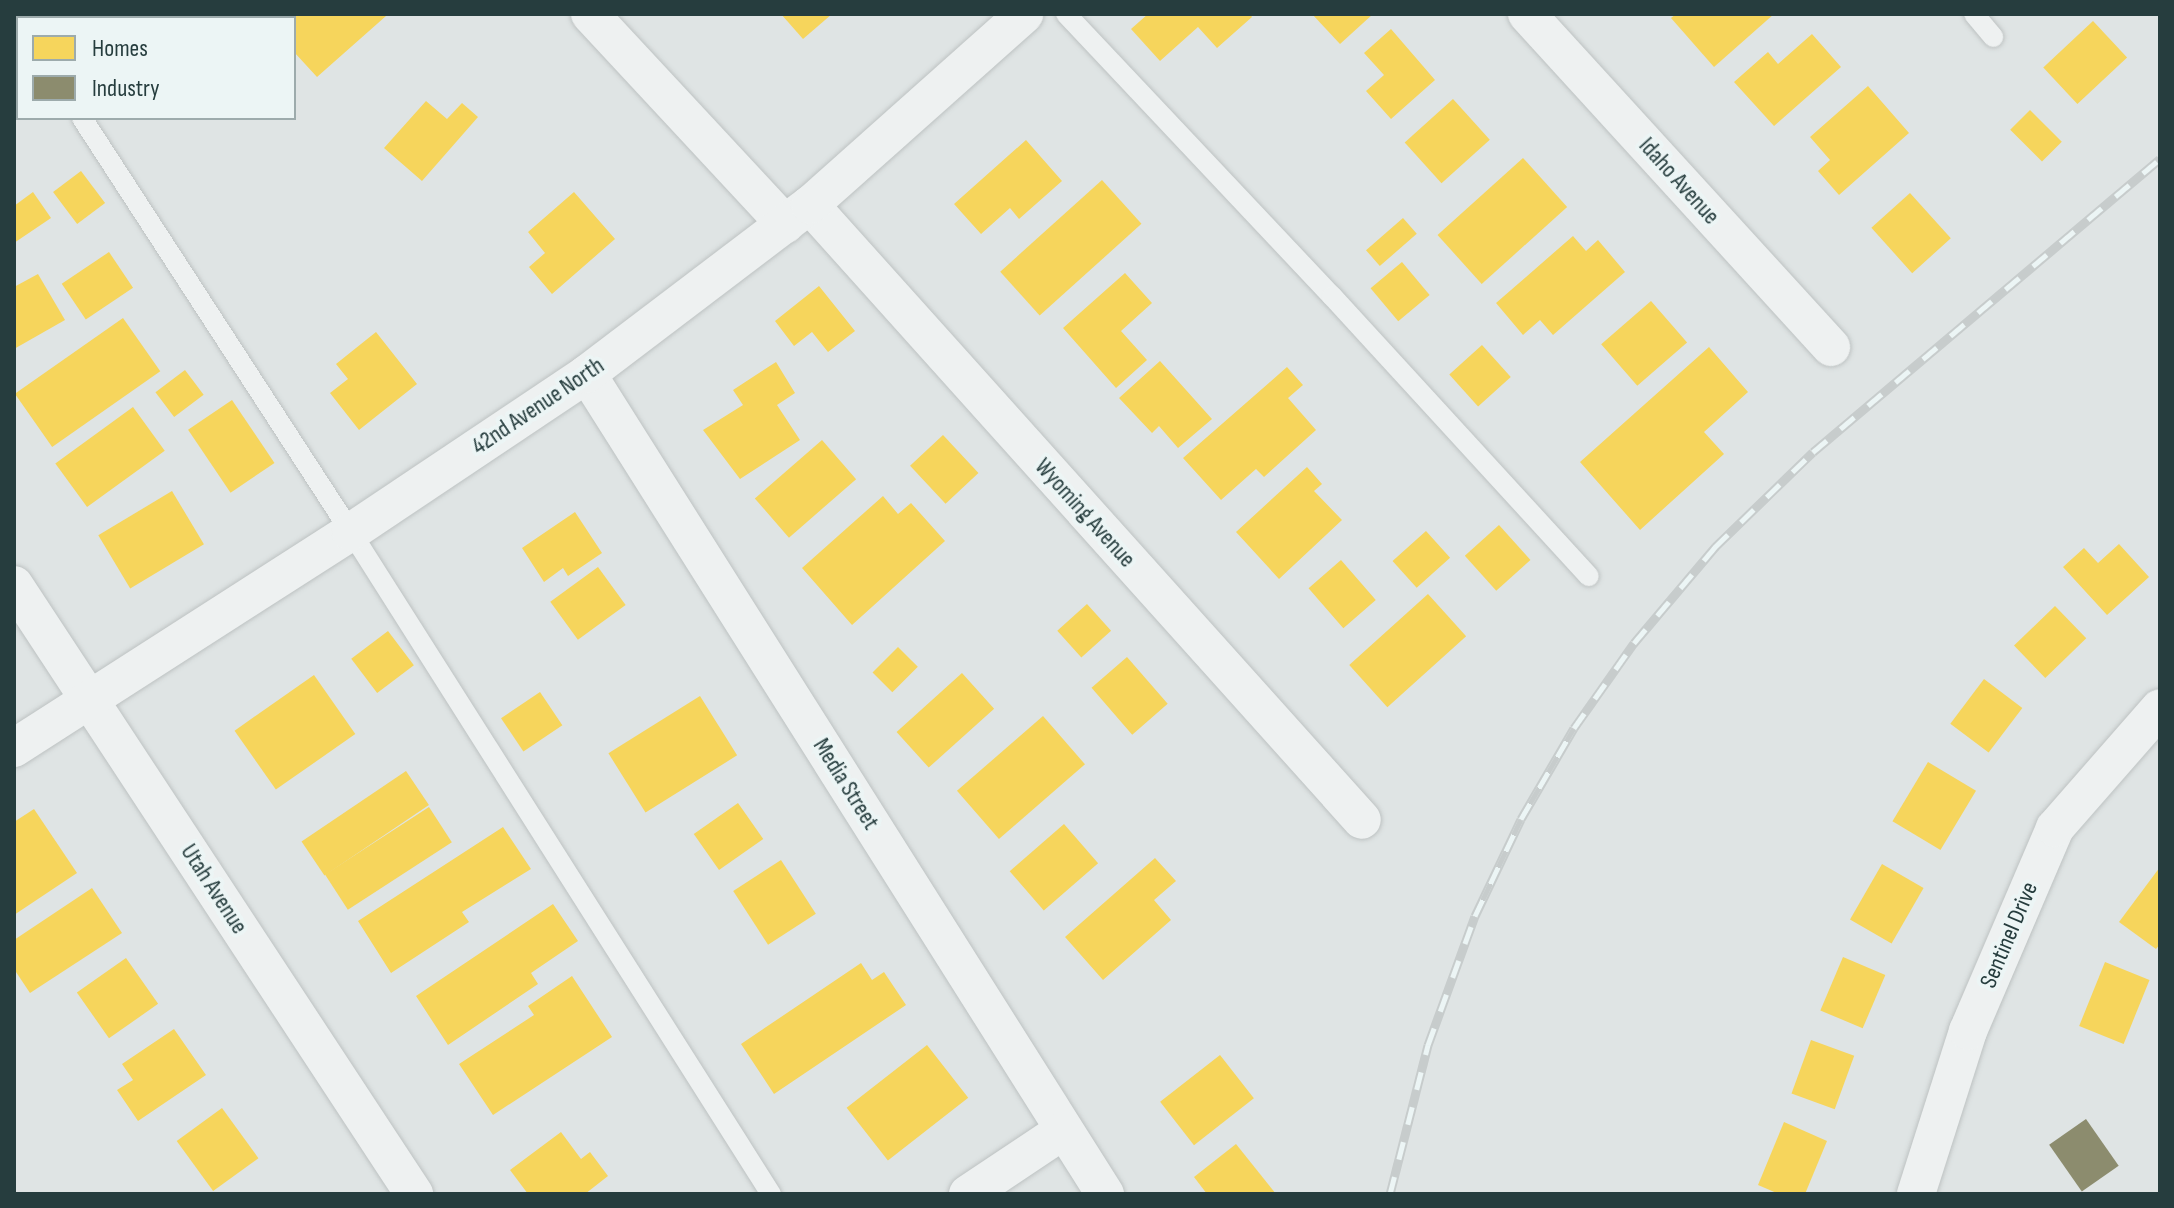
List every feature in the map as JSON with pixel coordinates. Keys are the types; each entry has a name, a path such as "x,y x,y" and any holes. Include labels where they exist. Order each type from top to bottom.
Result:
{"street":[{"name":"Wyoming Avenue","path":"590,14 797,215 1362,820"},
{"name":"42nd Avenue North","path":"14,748 351,532 587,374 797,215 1024,14"},
{"name":"Idaho Avenue","path":"1527,14 1831,347"},
{"name":"Media Street","path":"587,374 1105,1194"},
{"name":"Utah Avenue","path":"14,585 414,1194"},
{"name":"Sentinel Drive","path":"1916,1194 1968,1031 2055,828 2160,708"},
{"path":"968,1194 1064,1130"}],"lane":[{"path":"1066,14 1589,576"},
{"path":"1974,14 1993,37"},
{"path":"83,120 351,532 771,1194"}],"building: Homes":[{"path":"385,14 386,16 317,77 296,54 296,16 258,16"},
{"path":"781,14 832,14 803,39"},
{"path":"1148,14 1250,14 1252,17 1217,48 1198,27 1160,61 1131,29"},
{"path":"1312,14 1373,14 1340,44"},
{"path":"1676,14 1774,14 1714,67 1671,18"},
{"path":"2093,21 2127,58 2077,104 2043,67"},
{"path":"1391,29 1435,80 1391,119 1366,91 1384,75 1364,53"},
{"path":"1812,34 1841,67 1774,126 1734,82 1768,52 1778,64"},
{"path":"1868,86 1909,133 1839,195 1818,171 1830,160 1810,137"},
{"path":"1453,99 1490,140 1441,183 1405,142"},
{"path":"426,101 447,119 462,103 478,117 422,181 384,148"},
{"path":"2030,110 2062,142 2042,162 2010,130"},
{"path":"1026,140 1062,181 1019,219 1010,208 981,234 954,204"},
{"path":"1523,158 1567,207 1482,284 1438,235"},
{"path":"81,171 105,203 77,224 53,192"},
{"path":"1102,180 1141,224 1040,316 1000,272"},
{"path":"33,192 51,218 14,243 14,206"},
{"path":"574,192 615,239 552,294 529,267 545,253 528,232"},
{"path":"1910,193 1951,238 1912,273 1871,228"},
{"path":"1403,218 1417,234 1380,266 1366,250"},
{"path":"1573,236 1586,251 1598,240 1625,272 1553,335 1540,320 1523,335 1496,303"},
{"path":"109,252 133,288 86,320 62,284"},
{"path":"1402,262 1430,295 1398,321 1371,288"},
{"path":"1125,273 1152,303 1121,331 1147,360 1116,388 1063,328"},
{"path":"38,274 65,320 14,349 14,287"},
{"path":"819,286 855,331 828,352 812,332 794,346 775,321"},
{"path":"1651,301 1687,343 1637,386 1601,344"},
{"path":"123,318 160,371 52,447 15,394"},
{"path":"376,332 417,384 359,430 330,393 348,379 336,364"},
{"path":"1482,345 1511,377 1478,406 1449,374"},
{"path":"1709,347 1748,392 1704,432 1724,454 1640,530 1580,462"},
{"path":"1160,361 1212,419 1178,448 1159,426 1152,433 1119,398"},
{"path":"776,362 795,393 777,405 800,440 740,479 703,430 743,405 733,390"},
{"path":"1287,367 1303,385 1288,398 1316,430 1264,477 1256,469 1221,500 1183,458"},
{"path":"185,370 204,395 174,417 155,392"},
{"path":"232,400 274,463 231,493 188,430"},
{"path":"133,407 165,451 87,507 55,463"},
{"path":"943,435 978,473 946,504 910,466"},
{"path":"822,440 856,479 789,538 755,498"},
{"path":"1307,467 1322,484 1314,491 1342,520 1279,579 1236,532"},
{"path":"172,491 204,544 130,588 98,535"},
{"path":"883,496 898,514 911,503 945,541 852,625 802,568"},
{"path":"575,512 602,553 568,576 563,568 544,582 522,548"},
{"path":"1499,525 1530,560 1496,591 1465,556"},
{"path":"1426,531 1450,558 1417,588 1393,561"},
{"path":"2119,544 2149,577 2107,615 2063,567 2084,548 2098,563"},
{"path":"1341,560 1376,600 1343,628 1309,588"},
{"path":"598,567 626,605 578,640 550,602"},
{"path":"1428,594 1466,636 1387,707 1349,665"},
{"path":"1087,604 1111,631 1081,658 1057,631"},
{"path":"2055,606 2086,638 2045,678 2014,646"},
{"path":"388,631 414,665 377,693 351,659"},
{"path":"898,647 918,667 892,692 873,672"},
{"path":"1127,657 1168,704 1132,735 1092,688"},
{"path":"962,673 994,709 929,768 897,732"},
{"path":"314,675 355,734 276,790 235,731"},
{"path":"1984,679 2022,708 1989,753 1950,724"},
{"path":"540,692 562,725 523,751 501,718"},
{"path":"700,696 737,755 646,813 608,753"},
{"path":"1043,716 1085,764 999,839 957,791"},
{"path":"1928,762 1976,791 1940,850 1892,821"},
{"path":"406,771 429,805 324,875 302,841"},
{"path":"738,803 763,839 719,870 694,834"},
{"path":"429,807 452,842 348,910 325,875"},
{"path":"34,809 77,873 14,915 14,822"},
{"path":"1064,824 1098,863 1044,910 1010,871"},
{"path":"503,827 531,869 462,912 469,922 391,973 358,921"},
{"path":"1155,858 1176,881 1154,900 1171,920 1103,980 1065,937"},
{"path":"781,860 816,914 768,945 733,891"},
{"path":"1882,864 1924,888 1892,943 1850,919"},
{"path":"2160,867 2160,944 2156,949 2119,922"},
{"path":"92,888 122,933 30,993 14,969 14,940"},
{"path":"553,904 578,941 531,973 538,984 448,1045 416,996"},
{"path":"1843,957 1885,975 1863,1028 1820,1010"},
{"path":"126,958 158,1004 109,1038 77,992"},
{"path":"2105,962 2150,980 2124,1044 2079,1026"},
{"path":"861,963 872,980 884,972 906,1005 774,1094 741,1044"},
{"path":"572,976 612,1037 493,1115 459,1064 534,1015 528,1006"},
{"path":"174,1029 206,1075 138,1121 117,1090 133,1080 122,1064"},
{"path":"1811,1040 1854,1056 1835,1109 1792,1094"},
{"path":"927,1045 968,1098 888,1161 847,1108"},
{"path":"1220,1055 1254,1098 1194,1145 1160,1102"},
{"path":"222,1108 258,1158 213,1191 177,1141"},
{"path":"1784,1122 1827,1141 1805,1194 1779,1194 1758,1185"},
{"path":"561,1132 581,1159 590,1152 608,1176 585,1194 528,1194 510,1170"},
{"path":"1236,1144 1276,1194 1207,1194 1194,1177"}],"building: Industry":[{"path":"2086,1119 2119,1166 2082,1192 2049,1145"}],"railway":[{"path":"1390,1194 1428,1045 1475,916 1521,819 1574,728 1634,643 1715,547 1813,452 2160,159"}]}
